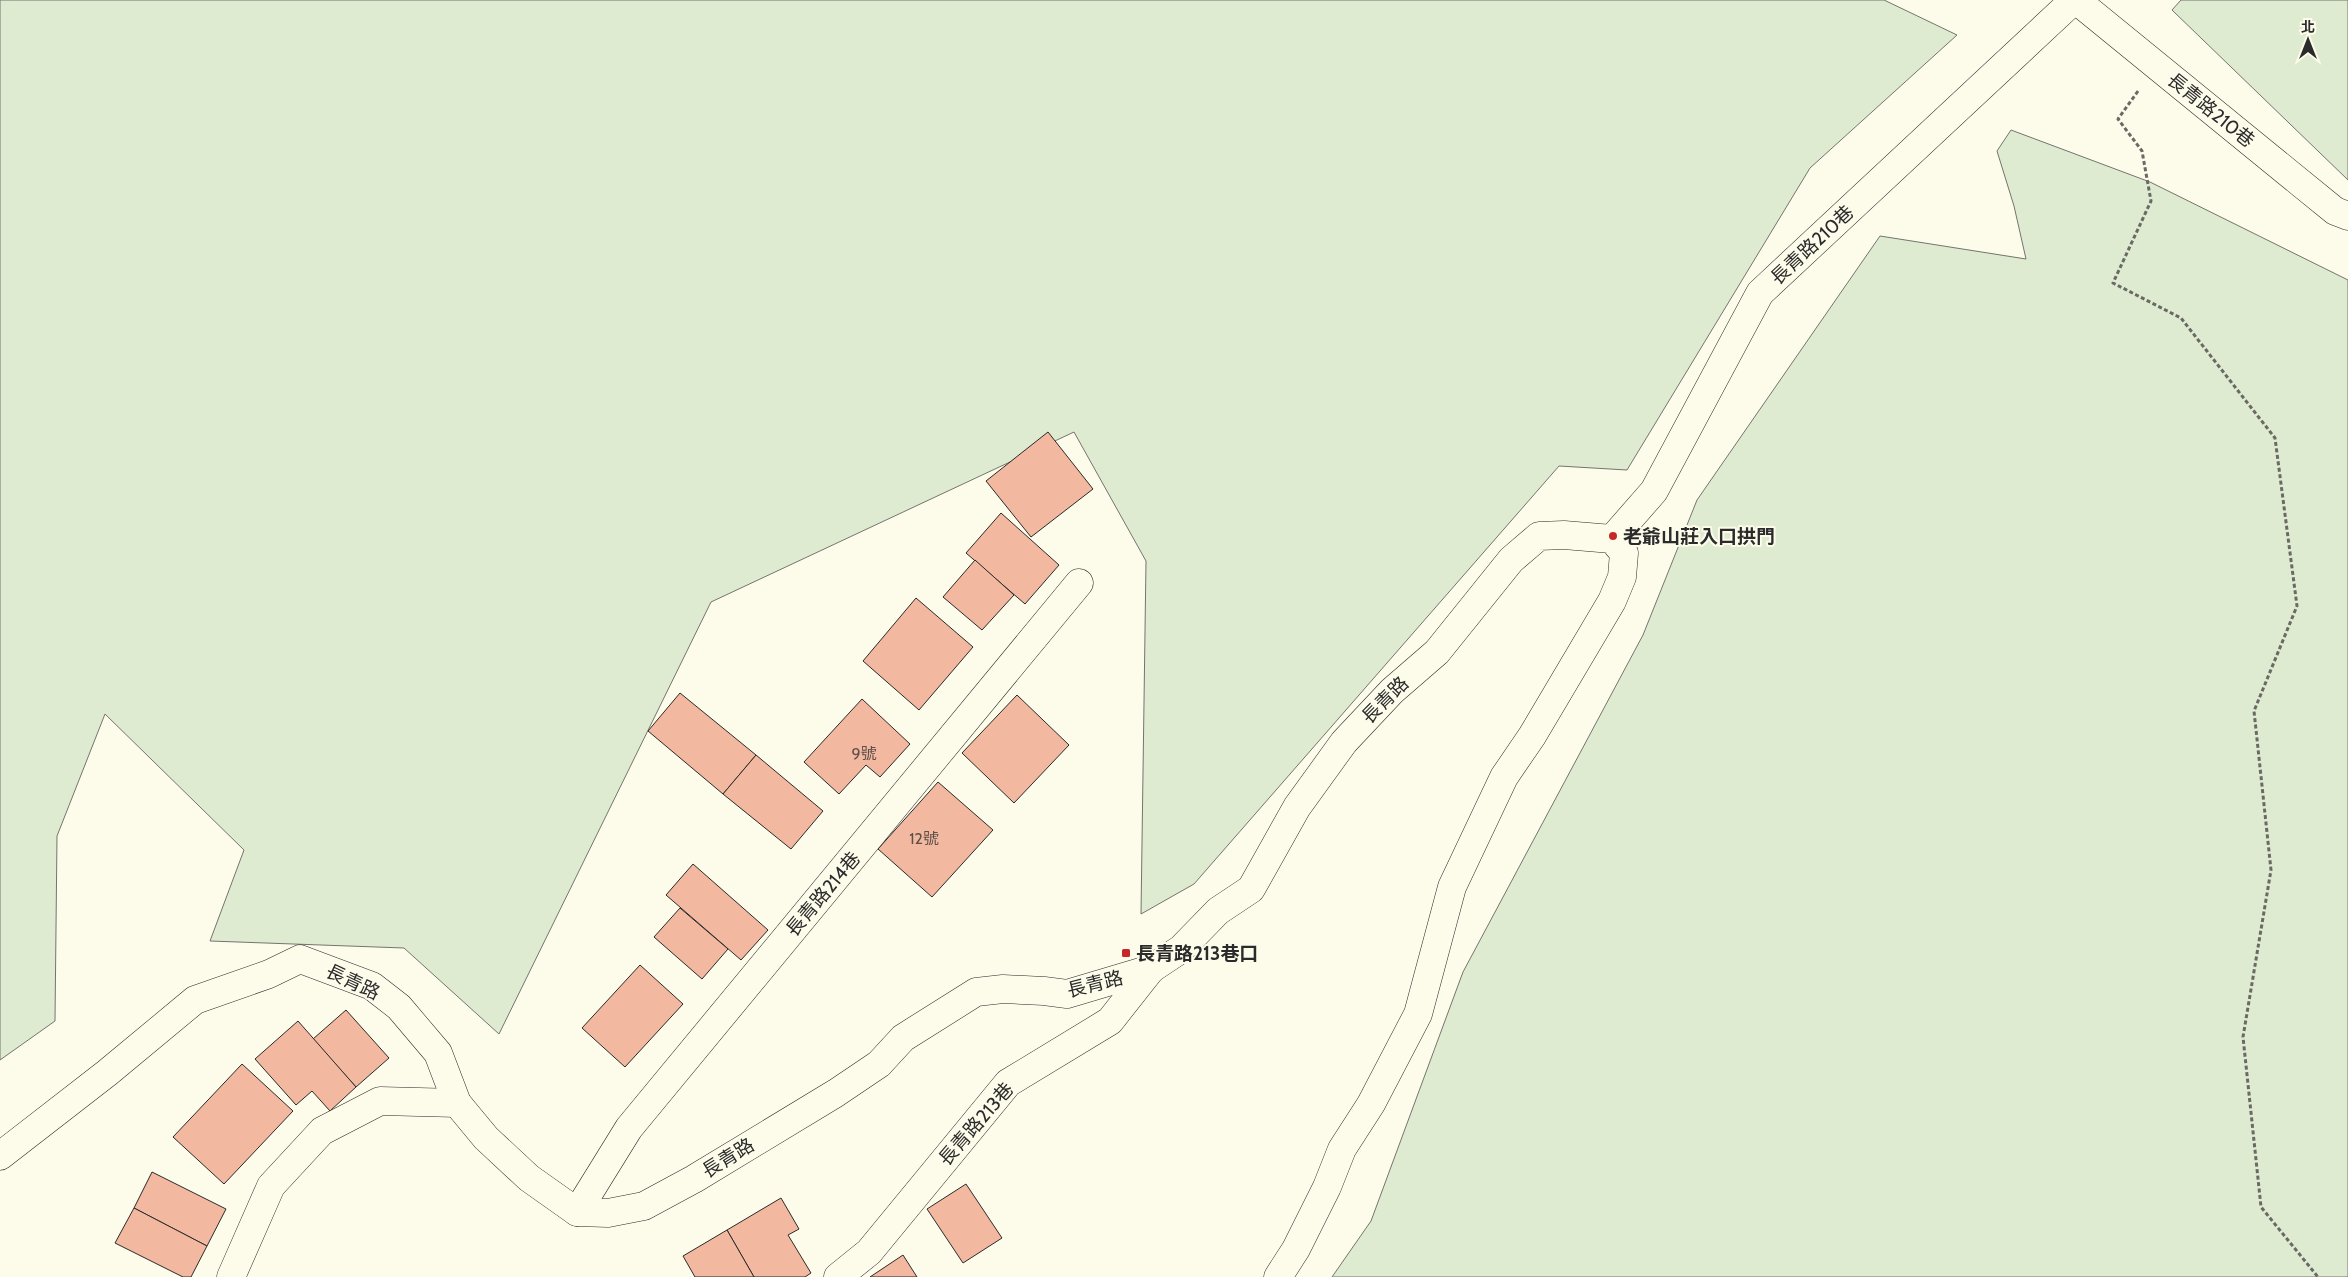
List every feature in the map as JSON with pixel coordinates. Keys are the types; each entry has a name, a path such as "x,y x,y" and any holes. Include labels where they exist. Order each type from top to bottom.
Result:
{"street":[{"name":"長青路210巷","path":"1612,539 1654,492 1760,293 2075,0 2335,210 2348,216"},
{"name":"長青路","path":"0,1156 107,1073 195,1000 270,974 300,958 372,986 399,1007 438,1053 457,1103 486,1138 529,1178 577,1212 608,1213 644,1206 694,1179 836,1093 879,1064 903,1038 976,992 1003,989 1067,994 1151,969 1181,949 1218,911 1251,889 1297,808 1344,742 1392,691 1437,652 1511,560 1539,536 1564,535 1612,539"},
{"path":"1278,1277 1300,1240 1327,1187 1342,1150 1371,1104 1418,1014 1452,887 1504,777 1532,736 1612,601 1622,577 1624,552 1612,539"},
{"name":"長青路214巷","path":"577,1212 629,1128 1079,583"},
{"name":"長青路213巷","path":"838,1277 869,1252 1008,1083 1110,1021 1151,969"},
{"path":"231,1277 271,1186 322,1131 380,1100 457,1103"}],"path":[{"path":"2156,65 2118,119 2142,151 2151,201 2113,283 2181,318 2275,438 2297,606 2254,711 2271,870 2243,1037 2261,1207 2318,1277"}],"green space":[{"path":"0,0 1884,0 1957,35 1810,168 1627,470 1559,466 1194,884 1141,914 1146,561 1074,432 711,602 499,1034 404,948 210,941 244,850 105,714 57,836 55,1021 0,1060"},
{"path":"2181,0 2348,0 2348,180 2172,10"},
{"path":"2011,130 2150,182 2348,280 2348,1277 1332,1277 1371,1221 1463,972 1643,635 1697,500 1880,236 2026,259 2014,206 1997,151"}],"building":[{"path":"1048,432 1093,489 1031,537 986,481"},
{"path":"1001,513 1059,565 1025,604 966,553"},
{"path":"975,560 1014,595 982,630 943,597"},
{"path":"916,598 973,647 919,710 863,661"},
{"path":"680,693 756,755 723,794 648,731"},
{"path":"1017,695 1069,745 1014,803 962,753"},
{"path":"862,699 910,744 880,777 866,765 839,794 804,762"},
{"path":"756,755 823,811 791,849 723,794"},
{"path":"938,782 993,830 932,897 878,849"},
{"path":"693,864 768,930 741,960 666,895"},
{"path":"680,908 728,949 702,979 654,937"},
{"path":"640,965 683,1004 625,1067 582,1028"},
{"path":"346,1010 389,1058 356,1087 313,1039"},
{"path":"298,1021 356,1087 330,1111 312,1091 296,1105 255,1059"},
{"path":"242,1064 293,1111 224,1184 173,1137"},
{"path":"152,1172 226,1209 207,1246 134,1208"},
{"path":"966,1184 1002,1238 963,1263 927,1209"},
{"path":"781,1198 799,1229 788,1235 811,1273 805,1277 754,1277 727,1230"},
{"path":"134,1208 207,1246 191,1277 183,1277 115,1243"},
{"path":"727,1230 754,1277 695,1277 683,1256"},
{"path":"903,1255 917,1277 870,1277"}],"place":[{"name":"老爺山莊入口拱門","path":"1613,536"},
{"name":"長青路213巷口","path":"1126,953"}]}
